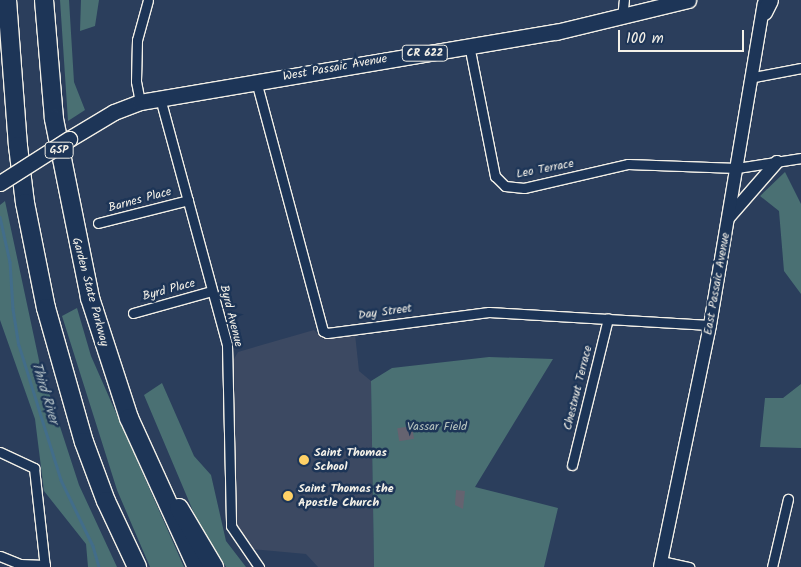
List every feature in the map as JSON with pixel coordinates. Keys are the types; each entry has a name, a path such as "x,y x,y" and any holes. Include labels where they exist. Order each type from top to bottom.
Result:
{"highway":[{"path":"7,0 18,146 34,257 70,399 129,567"},
{"name":"Garden State Parkway","path":"44,0 54,119 76,240 108,360 129,418 197,567"},
{"path":"129,418 214,567"},
{"path":"106,501 137,567"}],"main road":[{"name":"West Passaic Avenue","path":"0,183 114,112 140,102 622,18 688,0"},
{"name":"East Passaic Avenue","path":"661,564 710,325 766,4"},
{"path":"729,217 777,162"}],"street":[{"path":"140,102 136,81 137,40 148,0"},
{"path":"622,18 624,0"},
{"name":"Leo Terrace","path":"469,45 495,176 505,186 524,188 628,164 737,168 801,158"},
{"path":"754,77 801,68"},
{"name":"Day Street","path":"256,81 323,331 327,333 489,312 710,325"},
{"name":"Byrd Avenue","path":"160,98 227,345 229,513 238,539 259,567"},
{"name":"Barnes Place","path":"98,223 188,200"},
{"name":"Byrd Place","path":"133,313 212,291"},
{"name":"Chestnut Terrace","path":"572,464 608,318"},
{"path":"0,452 32,464 45,566 20,564 0,556"},
{"path":"772,567 788,499"},
{"path":"661,564 689,567"}],"shaded area":[{"name":"Saint Thomas School","path":"314,330 323,339 355,334 359,371 371,381 374,567 318,567 306,554 250,549 236,530 234,359 238,352"}],"green space":[{"path":"60,0 69,0 74,82 85,110 68,121"},
{"path":"81,0 99,0 95,26 80,31"},
{"path":"785,172 801,204 801,294 784,271 779,211 760,196"},
{"path":"5,201 40,365 79,485 117,567 88,567 86,544 44,491 35,419 0,320 0,205"},
{"path":"77,308 91,356 184,567 150,567 117,490 62,316"},
{"name":"Vassar Field","path":"489,357 553,359 475,487 558,508 544,567 374,567 371,381 392,368"},
{"path":"162,383 194,456 211,475 226,541 246,567 226,567 196,518 144,395"},
{"path":"801,384 801,448 760,447 765,398 783,398"}],"building":[{"path":"412,426 414,439 399,441 397,428"},
{"path":"456,490 465,491 463,509 455,505"}],"waterway":[{"name":"Third River","path":"0,217 10,262 13,309 19,345 61,480 93,546 99,567"}],"place":[{"name":"Saint Thomas School","path":"304,460"},
{"name":"Saint Thomas the Apostle Church","path":"288,496"}]}
